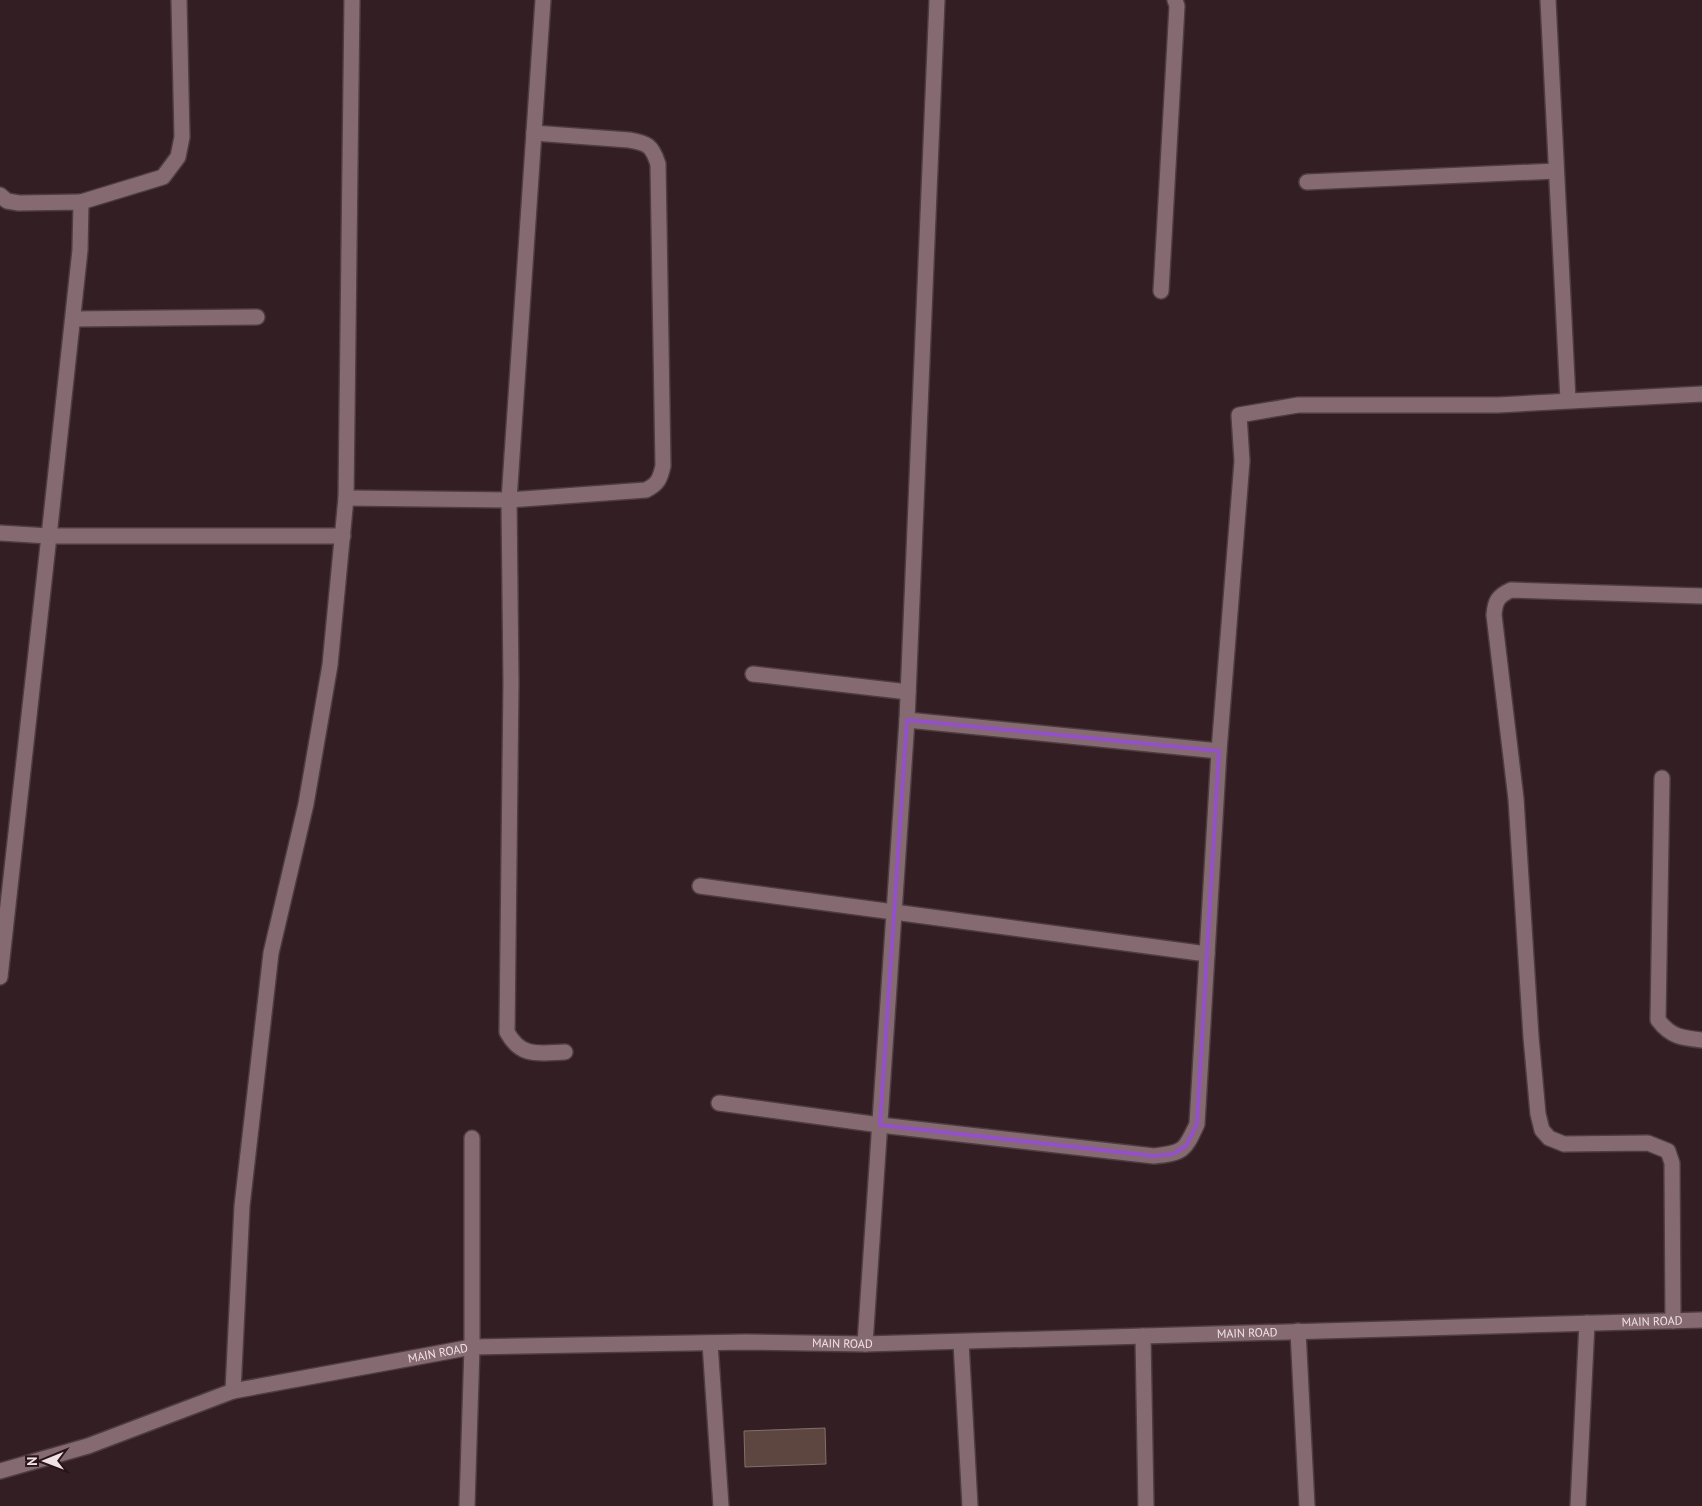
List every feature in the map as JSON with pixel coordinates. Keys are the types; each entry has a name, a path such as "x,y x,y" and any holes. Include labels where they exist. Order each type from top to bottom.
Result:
{"street":[{"path":"0,195 7,201 19,203 80,202 163,176 172,167 178,157 182,137 179,0"},
{"path":"233,1391 242,1206 271,952 306,804 330,665 343,536 346,498 352,0"},
{"path":"543,0 509,500 511,684 507,1032 512,1042 521,1050 531,1053 565,1052"},
{"path":"865,1344 907,720 937,0"},
{"path":"1160,291 1175,0"},
{"path":"1548,0 1568,400"},
{"path":"346,498 509,500 646,490 655,486 660,480 663,466 658,164 654,151 645,143 629,140 534,133"},
{"path":"1308,182 1556,171"},
{"path":"0,976 73,319 80,250 80,202"},
{"path":"73,319 257,316"},
{"path":"719,1103 880,1125 1154,1156 1173,1154 1186,1146 1197,1124 1219,751 1242,461 1239,414 1298,405 1498,405 1702,394"},
{"path":"0,533 49,536 343,536"},
{"path":"1673,1321 1672,1163 1668,1151 1648,1143 1564,1144 1549,1138 1542,1130 1537,1105 1531,1037 1516,799 1494,615 1495,603 1501,594 1511,590 1702,596"},
{"path":"753,674 908,692"},
{"path":"907,720 1219,751"},
{"path":"1662,778 1658,1020 1672,1035 1702,1040"},
{"path":"700,886 1207,954"},
{"path":"467,1506 472,1347 472,1138"},
{"name":"MAIN ROAD","path":"0,1470 88,1446 233,1391 472,1347 710,1343 865,1344 960,1342 1702,1320"},
{"path":"1578,1506 1586,1323"},
{"path":"1298,1331 1306,1506"},
{"path":"1143,1336 1146,1506"},
{"path":"960,1342 970,1506"},
{"path":"710,1343 720,1506"}],"highlighted area":[{"path":"907,720 1219,751 1197,1124 1186,1146 1173,1154 1154,1156 880,1125"}],"building":[{"path":"825,1428 826,1464 745,1467 744,1431"}]}
